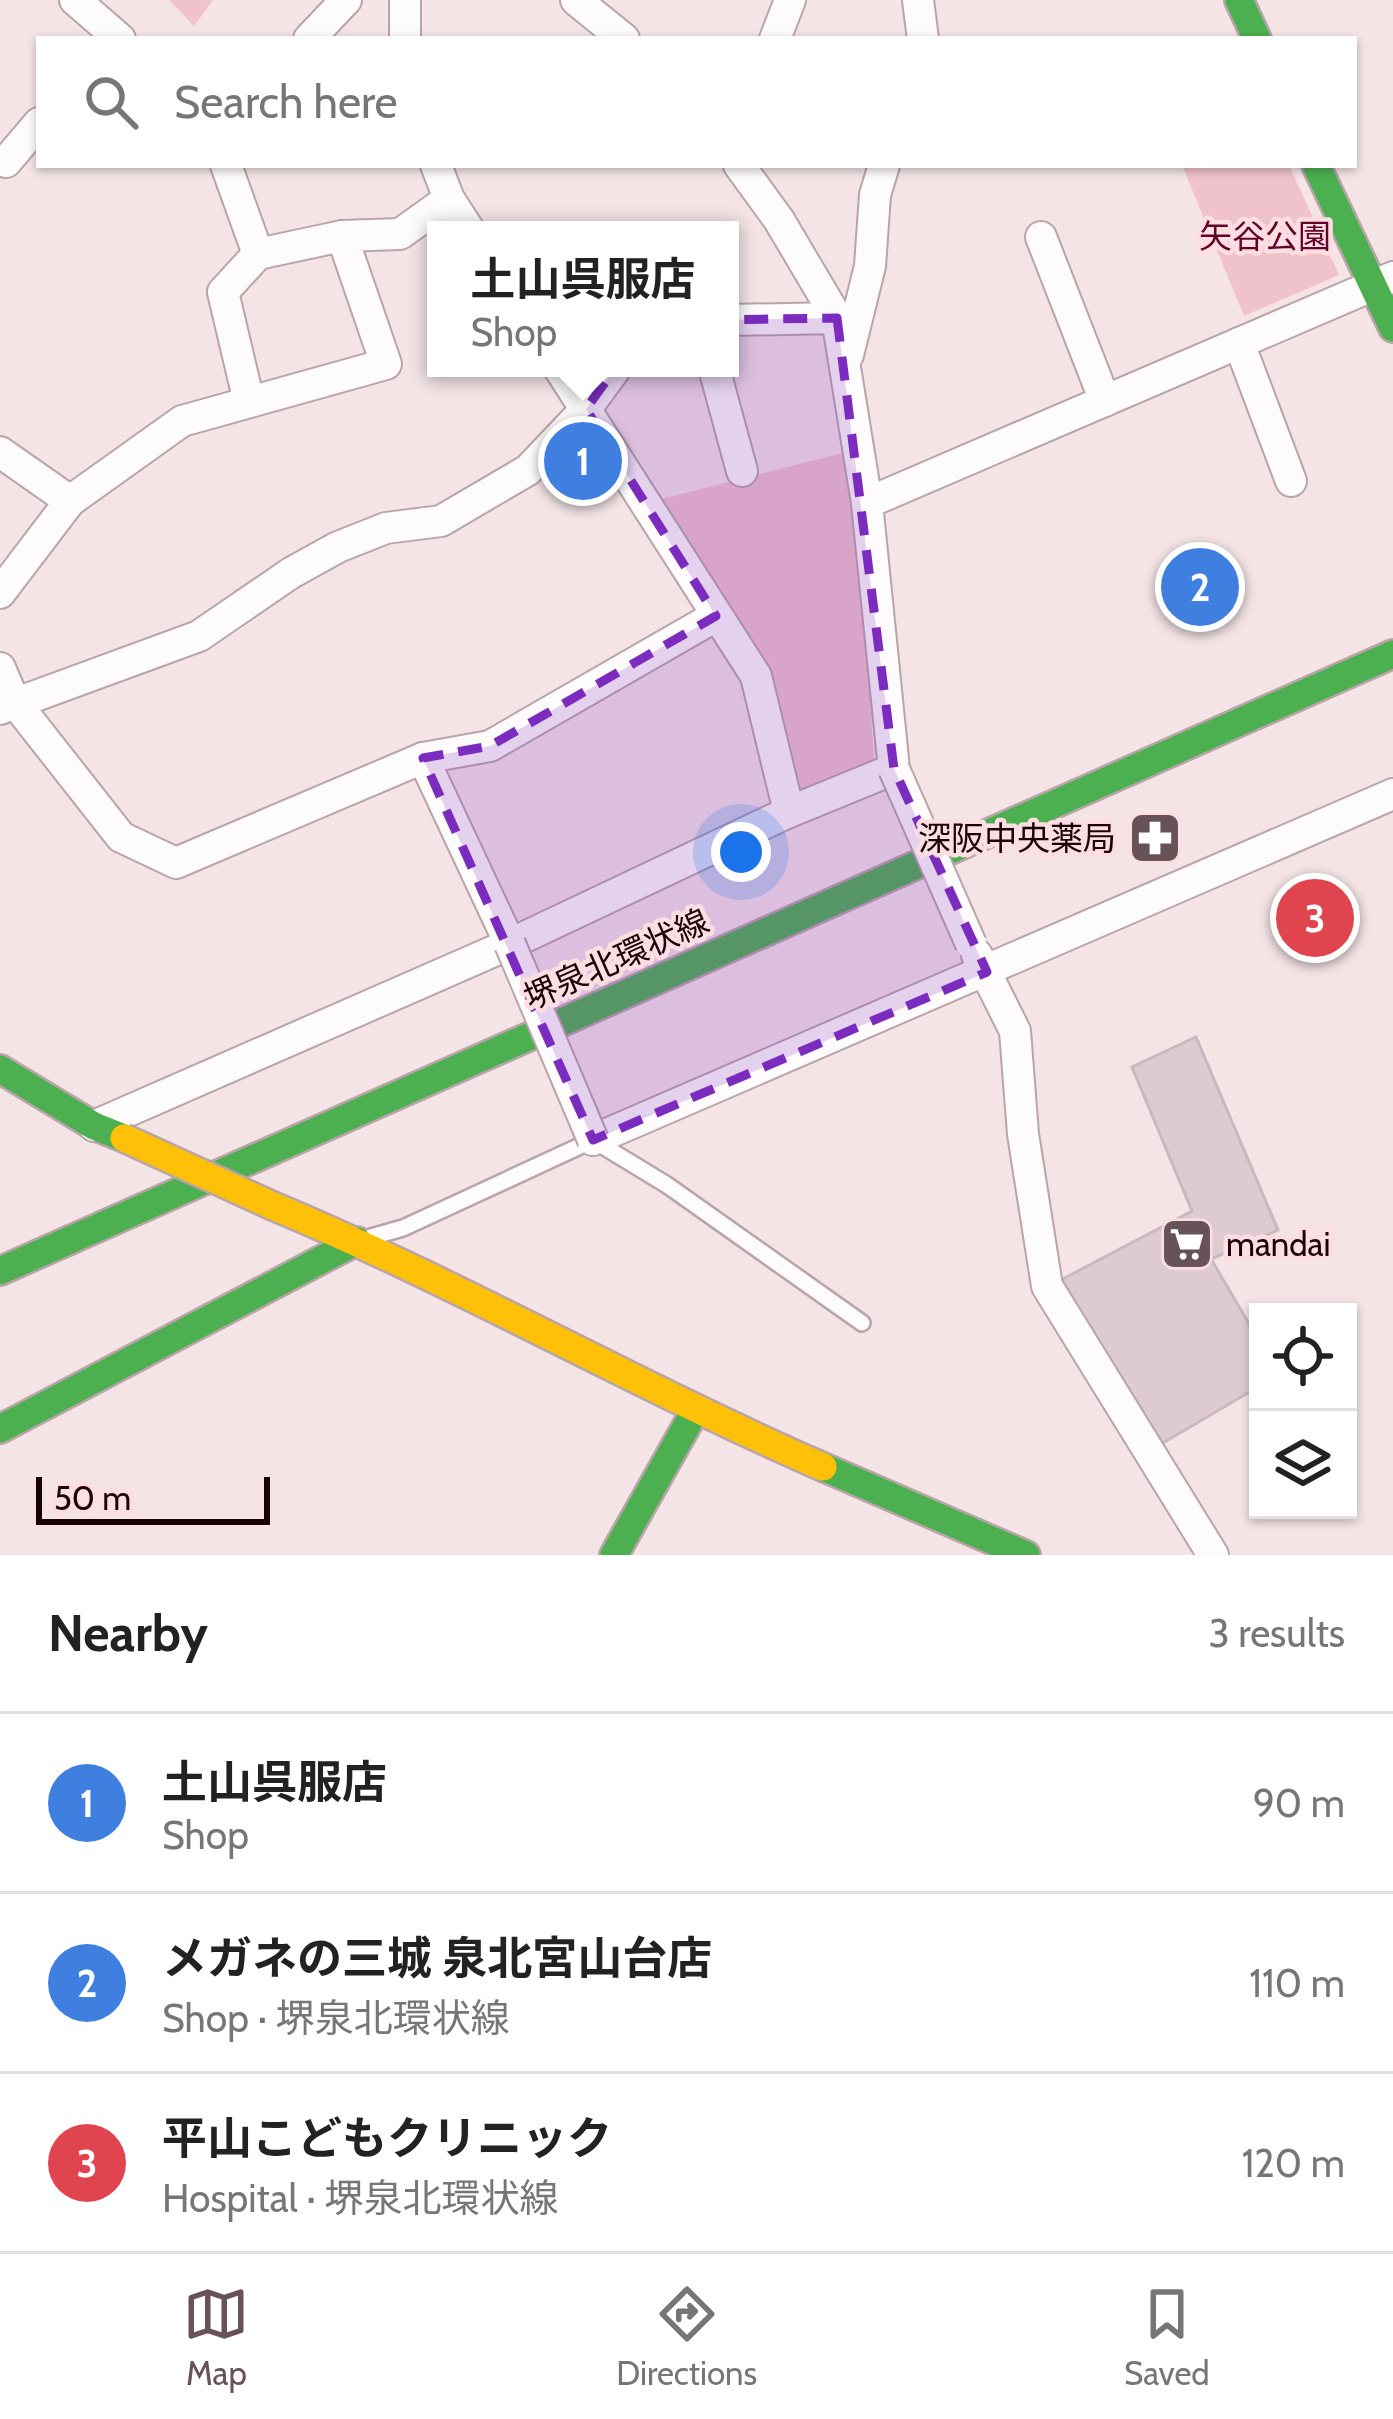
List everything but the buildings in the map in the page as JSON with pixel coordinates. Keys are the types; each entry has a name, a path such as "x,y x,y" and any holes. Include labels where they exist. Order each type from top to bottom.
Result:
{"street":[{"path":"75,0 113,36"},
{"path":"312,36 346,0"},
{"path":"405,0 405,36"},
{"path":"576,0 620,36"},
{"path":"776,36 790,0"},
{"path":"917,0 923,36"},
{"path":"1239,0 1256,36"},
{"path":"7,162 36,127"},
{"path":"227,168 258,254"},
{"path":"437,168 464,221"},
{"path":"741,168 779,220 837,319 867,503 894,769 1015,1031 1023,1134 1047,1286 1213,1555"},
{"path":"845,367 870,266 875,195 883,168"},
{"path":"1318,168 1383,281 1393,328"},
{"path":"249,402 223,292 258,254 342,236 400,234 449,199"},
{"path":"0,593 70,501 182,421 386,364 342,236"},
{"path":"1041,237 1105,401"},
{"path":"867,503 1383,281"},
{"path":"739,320 837,319"},
{"path":"1239,344 1291,481"},
{"path":"565,377 756,676 789,812"},
{"path":"7,705 199,636 290,573 338,547 386,528 441,521 528,470 609,377"},
{"path":"716,377 742,471"},
{"path":"0,452 70,501"},
{"path":"0,668 7,705 121,837 176,863 423,758 490,746 716,616"},
{"name":"堺泉北環状線","path":"0,1271 1393,654"},
{"path":"423,758 510,944 592,1140 1393,794"},
{"path":"94,1126 894,769"},
{"path":"0,1070 94,1126 357,1240 695,1411 1026,1555"},
{"path":"0,1430 357,1240"},
{"path":"614,1555 695,1411"}],"lane":[{"path":"357,1240 403,1228 592,1140 683,1196 862,1323"}],"highlighted area":[{"path":"837,318 894,769 987,972 593,1140 423,758 490,746 716,616 586,409 649,321"}],"green space":[{"path":"169,0 213,0 194,26"},
{"name":"矢谷公園","path":"1183,168 1290,168 1339,275 1244,316"},
{"path":"842,453 857,505 874,759 867,771 813,793 801,789 772,672 662,499"}],"traffic: fast":[{"path":"1239,0 1256,36"},
{"path":"1317,168 1393,328"},
{"path":"0,1271 1393,654"},
{"path":"0,1069 94,1126 124,1138"},
{"path":"0,1429 357,1241"},
{"path":"614,1555 695,1411"},
{"path":"823,1467 1026,1555"}],"traffic: slow":[{"path":"124,1138 273,1206"},
{"path":"273,1206 823,1467"}],"place":[{"name":"土山呉服店","path":"583,461"},
{"name":"メガネの三城 泉北宮山台店","path":"1200,587"},
{"name":"深阪中央薬局","path":"1155,838"},
{"name":"平山こどもクリニック","path":"1315,918"},
{"name":"mandai","path":"1187,1244"}]}
